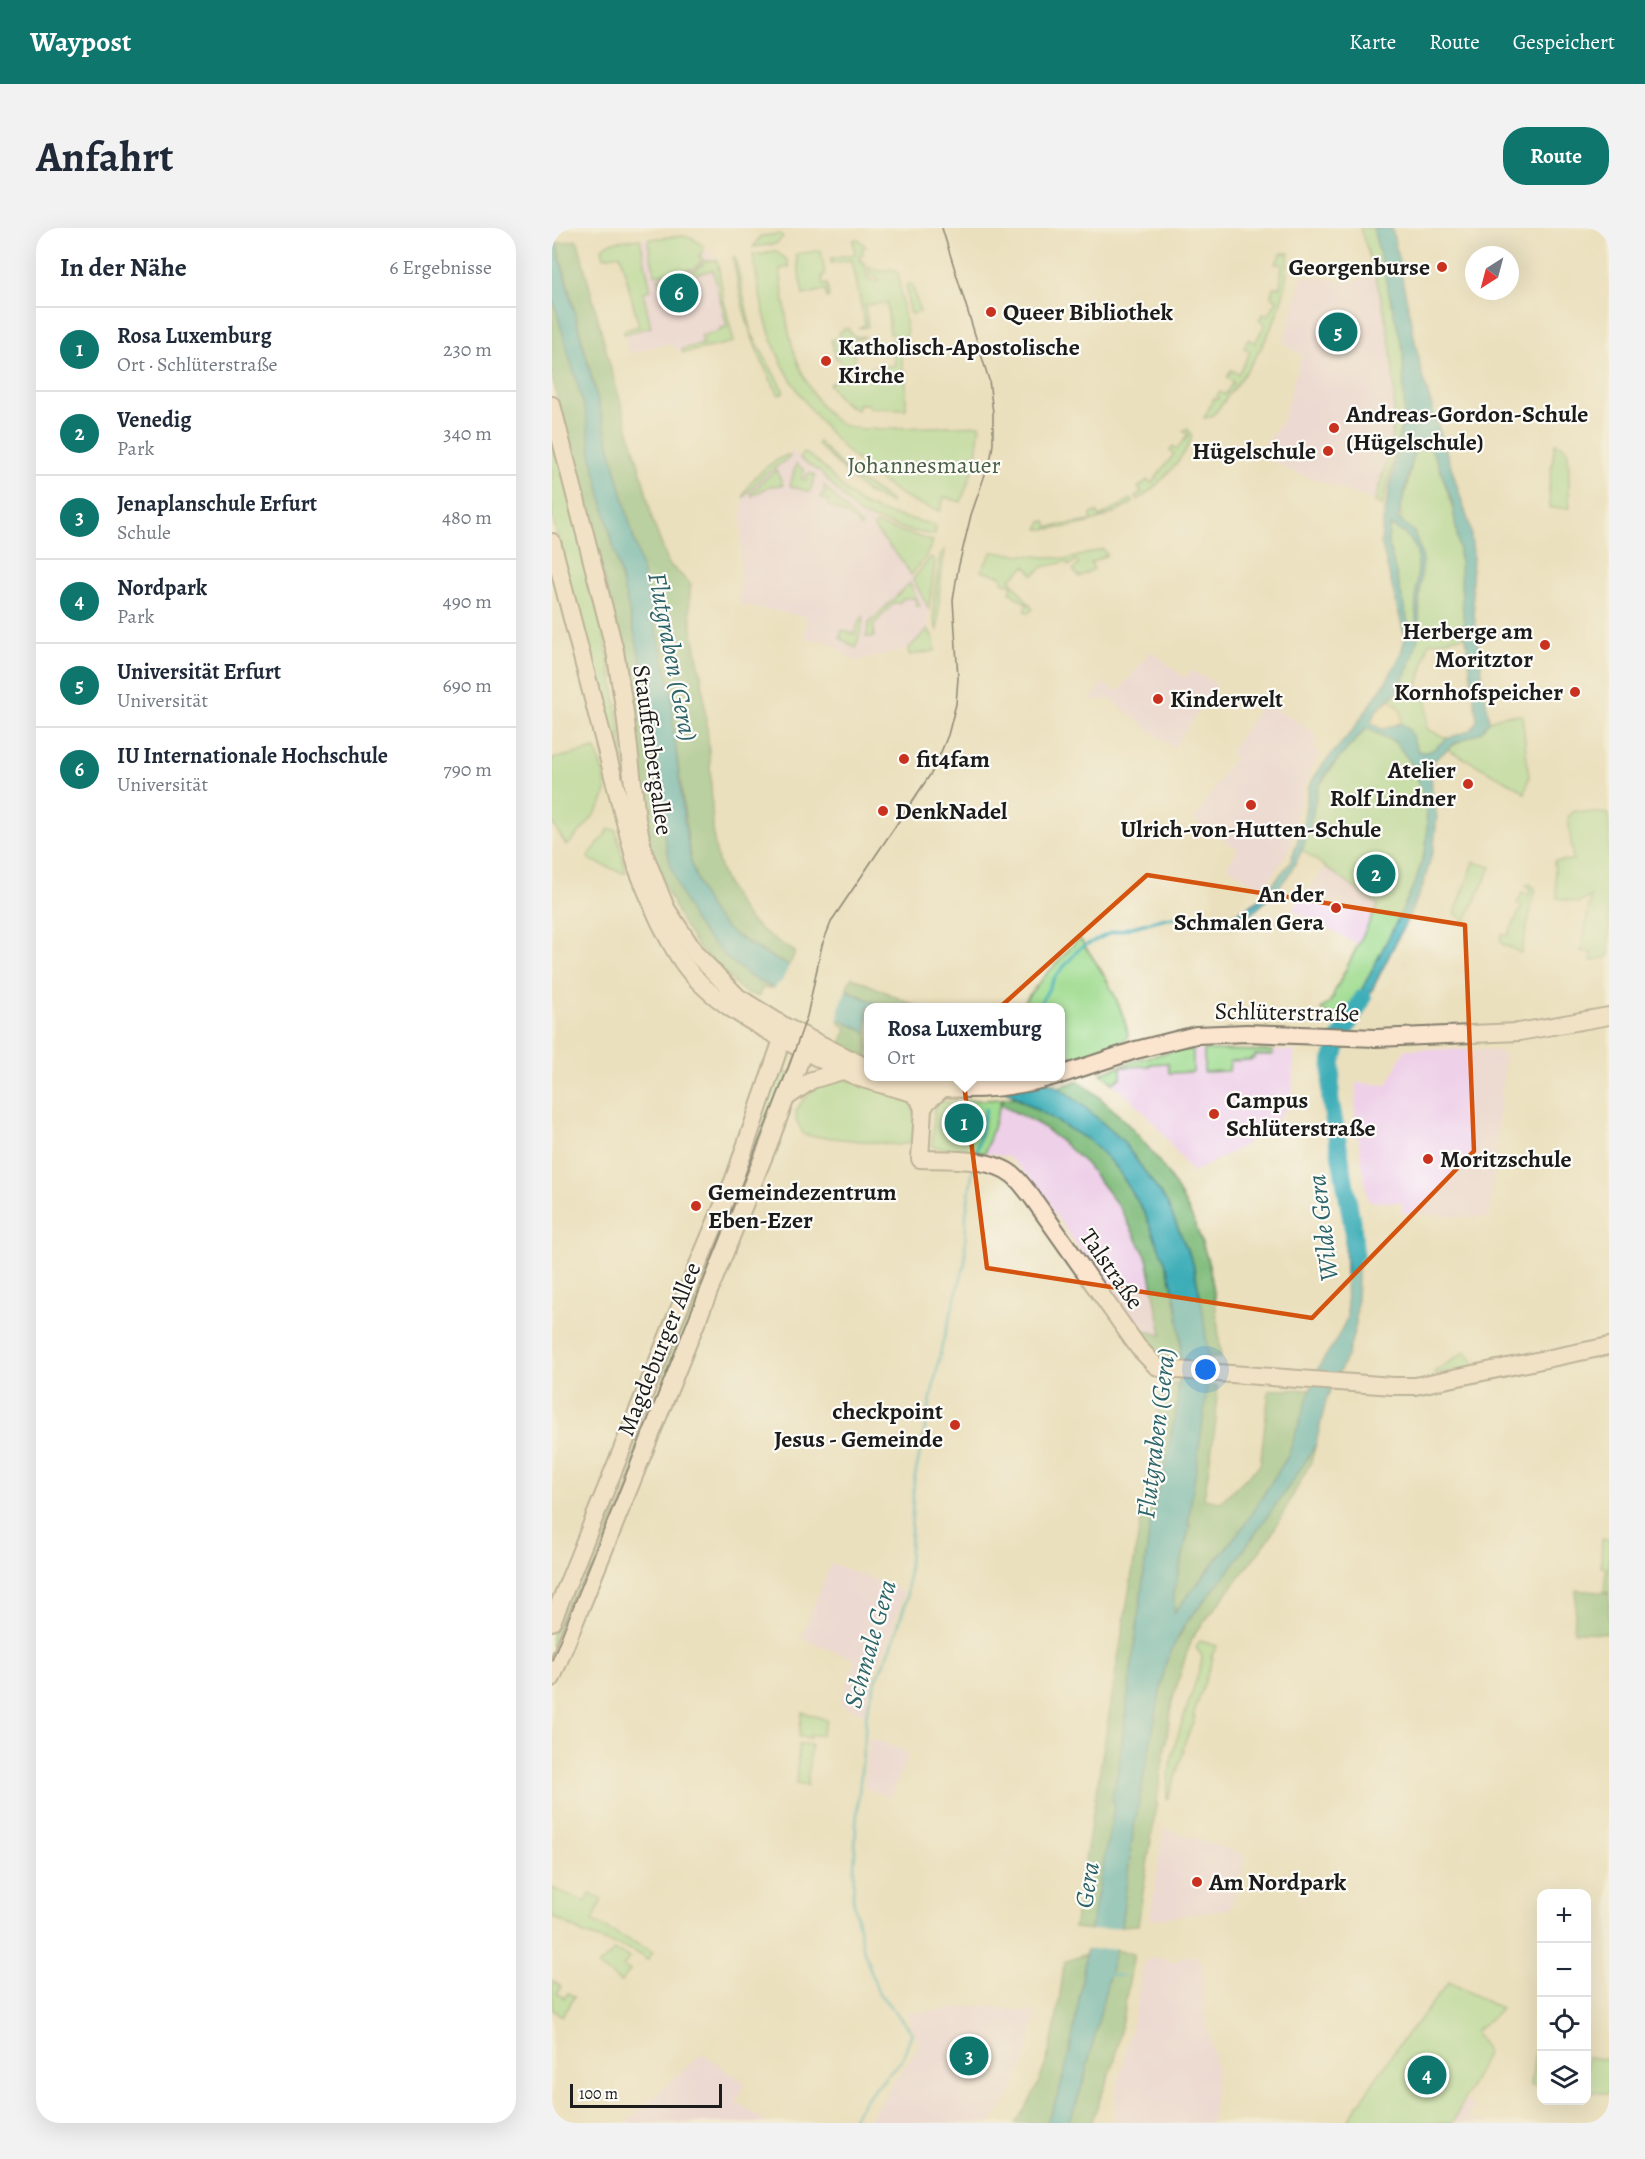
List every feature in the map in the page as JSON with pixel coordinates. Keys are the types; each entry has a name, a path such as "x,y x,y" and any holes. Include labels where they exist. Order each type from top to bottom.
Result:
{"main road":[{"name":"Stauffenbergallee","path":"552,405 615,651 625,713 637,819 644,853 666,908 696,954 738,997 784,1033"},
{"name":"Stauffenbergallee","path":"552,542 637,868 674,949 700,982 739,1014 806,1045"},
{"name":"Schlüterstraße","path":"1065,1074 1136,1050 1196,1035 1247,1033 1360,1038 1519,1032 1609,1016"},
{"name":"Magdeburger Allee","path":"552,1622 676,1315 734,1179 784,1033"},
{"name":"Magdeburger Allee","path":"552,1678 806,1045"},
{"path":"806,1045 864,1067"},
{"path":"806,1045 842,1071 864,1078"},
{"path":"786,1098 812,1080 842,1071"},
{"path":"874,1081 912,1093 919,1099 923,1109"},
{"name":"Schlüterstraße","path":"906,1081 942,1089 988,1089 1039,1081"},
{"path":"923,1109 927,1102 942,1089"},
{"name":"Talstraße","path":"923,1109 920,1159 973,1162 998,1167 1014,1176 1032,1197 1138,1347 1156,1366 1172,1370 1415,1386 1609,1346"}],"highlighted area":[{"path":"1147,875 1465,925 1474,1151 1312,1318 987,1268 959,1044"}],"shaded area":[{"path":"680,236 695,239 716,257 734,342 683,353 668,344 629,353 624,330 646,325 632,240"},
{"path":"1303,275 1345,282 1376,275 1386,316 1394,400 1392,436 1375,501 1292,471 1258,454 1282,421 1302,355 1283,343"},
{"path":"793,451 805,463 821,473 860,515 870,518 876,524 873,527 903,562 929,609 928,629 908,649 856,661 826,641 805,638 807,617 739,604 743,497 764,475 789,458 789,455 784,457","holes":["824,486 862,526 860,527 849,516 828,505 829,501 824,495 826,490","910,583 920,606 916,606 915,598 904,598 896,602 874,624 869,623","863,618 855,647 840,638 842,630 855,634 858,623"]},
{"name":"Kinderwelt","path":"1151,651 1185,678 1192,671 1217,684 1173,748 1109,698 1096,701 1091,698 1103,683 1113,690 1120,690"},
{"name":"Ulrich-von-Hutten-Schule","path":"1264,701 1316,734 1314,748 1320,754 1303,790 1292,845 1263,890 1227,866 1238,849 1194,820 1235,757 1230,753"},
{"name":"An der Schmalen Gera","path":"1325,868 1378,905 1358,944 1293,910"},
{"name":"Moritzschule","path":"1405,1049 1496,1050 1505,1055 1489,1218 1402,1213 1403,1203 1368,1201 1355,1117 1356,1083 1387,1085"},
{"name":"Campus Schlüterstraße","path":"1179,1050 1294,1051 1292,1098 1289,1106 1275,1121 1241,1147 1192,1173 1157,1126 1101,1073 1144,1058"},
{"path":"1001,1105 1040,1125 1063,1143 1086,1164 1120,1208 1147,1258 1163,1336 1138,1329 1022,1169 1008,1157 985,1153"},
{"path":"831,1563 902,1591 903,1596 888,1642 874,1673 864,1714 839,1704 856,1660 801,1638"},
{"path":"869,1737 909,1753 890,1798 864,1787"},
{"name":"Am Nordpark","path":"1163,1828 1247,1856 1230,1909 1150,1920"},
{"path":"1196,1956 1202,1963 1204,2012 1217,2071 1212,2123 1114,2123 1116,2092 1136,2007 1143,1964 1151,1958 1165,1958 1169,1962 1178,1961 1181,1957"},
{"path":"985,2006 1036,2013 1024,2065 1011,2093 991,2123 866,2123 920,2045 906,2013"},
{"path":"702,2053 746,2084 736,2101 767,2123 626,2123"},
{"path":"1464,2100 1474,2105 1468,2119 1495,2123 1453,2123"}],"green space":[{"path":"1360,228 1373,228 1403,350 1404,412 1382,507 1375,501 1392,434 1394,381 1388,329 1376,278"},
{"path":"780,234 783,237 776,244 753,247 761,236"},
{"path":"691,237 703,246 703,251 699,256 703,259 696,268 655,275 649,239"},
{"path":"640,239 651,290 643,292 651,327 624,334 624,330 639,326 620,254 604,257 602,249 609,243"},
{"path":"858,239 866,247 862,248 863,255 860,256 868,278 872,281 879,281 878,278 871,276 868,266 878,271 892,269 898,273 907,334 906,341 901,342 903,371 906,371 906,409 869,408 868,404 858,404 858,410 841,400 829,384 845,375 839,359 836,359 831,340 840,337 839,332 843,329 848,328 855,336 865,336 850,340 856,370 895,365 891,340 895,340 894,334 890,334 887,303 865,305 868,327 858,328 865,325 852,260 831,263 831,258 855,254 853,240"},
{"path":"576,240 653,522 669,564 691,584 691,622 703,688 710,759 713,832 720,867 731,892 752,922 770,937 795,952 790,965 777,960 729,931 713,914 701,892 691,863 673,726 672,695 557,243"},
{"path":"821,250 825,275 822,276 823,285 827,284 829,296 827,298 825,290 803,295 796,254"},
{"name":"Johannesmauer","path":"776,251 787,260 789,267 780,269 789,333 796,358 817,400 835,420 846,426 866,429 980,425 975,463 961,502 944,497 940,511 910,500 869,471 849,453 814,414 775,348 764,314 753,254 767,254 767,252"},
{"path":"1282,253 1289,253 1286,282 1273,325 1256,356 1236,385 1215,413 1204,418 1214,398 1217,400 1219,398 1217,395 1220,392 1225,395 1233,382 1227,378 1231,370 1238,374 1250,352 1244,348 1248,339 1255,343 1265,324 1259,320 1263,314 1268,316 1277,300 1271,296 1273,287 1280,287 1282,264 1275,264"},
{"path":"735,257 752,334 784,392 779,395 761,361 749,329 733,258"},
{"path":"717,260 734,342 683,353 682,349 703,344 701,336 727,327 713,270 667,281 668,286 661,288 658,278 697,270 705,261"},
{"path":"912,284 920,312 912,314 909,312 906,285"},
{"path":"552,296 586,414 592,458 647,686 664,835 671,866 694,921 703,933 727,958 751,977 773,988 762,988 759,997 744,992 698,948 682,923 650,855 615,621 552,377"},
{"path":"1187,428 1192,436 1184,453 1162,480 1138,500 1136,496 1142,492 1138,488 1147,480 1152,483 1174,454 1170,450 1173,446 1177,449 1188,435 1183,431"},
{"path":"552,430 607,648 620,726 627,807 552,516"},
{"path":"1422,440 1431,447 1435,455 1454,517 1458,538 1466,636 1429,643 1418,692 1427,695 1427,729 1447,738 1427,752 1418,751 1413,739 1376,711 1398,691 1419,633 1421,552 1414,532 1400,520 1402,514 1399,512 1416,444"},
{"path":"819,442 850,474 891,501 890,503 866,492 817,444"},
{"path":"1555,443 1567,450 1570,508 1550,508 1549,488"},
{"path":"803,452 818,462 844,490 859,502 887,513 936,526 935,535 911,531 860,515 821,473 800,458"},
{"path":"787,455 790,456 789,458 764,475 743,498 750,484 760,472"},
{"path":"796,464 804,470 802,479 806,480 807,474 810,473 815,476 810,492 790,486"},
{"path":"776,470 783,485 770,486 752,496 751,494"},
{"path":"824,486 862,526 861,528 849,516 828,505 829,501 820,498 821,494 824,495"},
{"path":"1131,499 1134,502 1111,515 1088,523 1064,528 1038,529 1042,522 1046,521 1048,527 1091,521 1091,514 1097,512 1100,517"},
{"path":"876,524 933,541 925,558 911,575 873,527"},
{"path":"1389,525 1409,537 1417,553 1416,626 1409,627 1388,541"},
{"path":"1103,549 1107,555 1091,563 1094,569 1079,577 1073,570 1079,564 1076,560 1069,566 1066,562 1043,567 1033,575 1026,566 1010,579 1033,609 1028,613 1024,610 1027,604 1010,593 1012,585 1002,582 1002,576 981,571 992,552 1068,559"},
{"path":"945,550 939,594 938,630 934,616 934,594 940,555"},
{"path":"931,557 935,560 929,609 913,579"},
{"path":"910,583 920,606 916,606 915,598 904,598 898,604 895,602 874,624 874,637 866,637 869,623"},
{"path":"863,617 856,648 840,638 842,630 855,634 858,623"},
{"path":"928,629 934,639 935,651 909,655 908,649"},
{"path":"1506,715 1522,715 1529,777 1525,794 1519,788 1447,749 1481,732 1489,721"},
{"path":"1367,728 1396,743 1412,764 1426,802 1426,847 1416,880 1347,1018 1333,1017 1321,1009 1334,997 1378,905 1302,850 1311,823 1318,788 1336,762"},
{"path":"596,749 606,787 603,802 566,845 552,822 552,759"},
{"path":"1574,811 1609,814 1609,957 1591,961 1592,953 1581,951 1591,896 1579,903 1557,898 1554,861 1573,860 1568,817"},
{"path":"609,829 616,830 626,872 623,873 590,860 588,857"},
{"path":"1474,862 1491,867 1465,922 1455,913"},
{"path":"1530,884 1535,888 1535,892 1521,953 1502,944 1500,938 1502,934 1507,936 1522,907 1517,904 1522,893 1528,895 1531,889 1525,886"},
{"path":"1080,939 1103,973 1120,1009 1128,1035 1123,1043 1067,1063 1065,1062 1065,1003 1023,1003"},
{"path":"852,977 909,1003 876,1003 846,989"},
{"path":"838,1019 864,1031 864,1056 841,1044 847,1029 838,1022"},
{"path":"1179,1050 1193,1050 1193,1072 1169,1073 1168,1063 1121,1067 1121,1077 1113,1083 1101,1073 1144,1058"},
{"path":"1204,1050 1273,1051 1272,1055 1255,1055 1255,1058 1251,1060 1230,1061 1229,1071 1204,1072"},
{"path":"777,1069 790,1074 740,1204 728,1199"},
{"path":"836,1076 908,1099 913,1109 914,1121 909,1143 899,1145 804,1135 796,1120 796,1111 821,1081"},
{"path":"1079,1081 1101,1099 1142,1140 1176,1187 1189,1212 1209,1266 1221,1358 1207,1357 1202,1306 1193,1263 1166,1201 1122,1140 1058,1087"},
{"path":"1014,1097 1063,1123 1090,1141 1110,1159 1128,1183 1158,1240 1168,1271 1176,1302 1180,1332 1180,1359 1160,1355 1138,1329 1162,1335 1147,1258 1120,1208 1086,1164 1063,1143 1040,1125 1001,1105 1002,1099"},
{"path":"1002,1099 985,1153 932,1145 934,1109 940,1102"},
{"path":"726,1204 738,1208 671,1377 658,1372"},
{"path":"1466,1351 1476,1366 1435,1374 1434,1372"},
{"path":"1178,1383 1177,1406 1161,1484 1156,1495 1153,1519 1151,1519 1119,1765 1112,1798 1114,1808 1091,1930 1074,1928 1161,1396 1165,1387"},
{"path":"1207,1385 1217,1386 1216,1421 1204,1499 1220,1502 1260,1465 1269,1390 1312,1389 1288,1456 1245,1524 1173,1614 1174,1592 1190,1526 1188,1524"},
{"path":"651,1405 656,1407 619,1497 614,1495"},
{"path":"1316,1444 1311,1462 1269,1539 1194,1635 1172,1702 1138,1925 1121,1926 1133,1833 1161,1682 1169,1652 1184,1626 1228,1572"},
{"path":"606,1497 619,1503 562,1649 552,1645 552,1636"},
{"path":"1602,1539 1609,1540 1609,1593 1604,1592 1606,1568 1601,1567"},
{"path":"1576,1590 1609,1593 1609,1633 1574,1632"},
{"path":"1200,1641 1217,1646 1211,1657 1213,1658 1193,1716 1195,1717 1167,1800 1174,1749 1201,1664 1202,1656 1196,1648"},
{"path":"802,1712 827,1720 821,1735 810,1735 810,1738 799,1737"},
{"path":"799,1744 811,1745 807,1786 796,1784"},
{"path":"552,1888 586,1902 590,1894 602,1899 593,1922 653,1952 647,1960 634,1951 584,1934 552,1916"},
{"path":"1115,1950 1134,1954 1115,2060 1091,2123 1068,2123 1085,2076"},
{"path":"614,1951 630,1957 623,1966 630,1971 621,1982 598,1966"},
{"path":"1086,1954 1067,2061 1047,2123 1015,2123 1037,2086 1045,2066 1059,2004 1064,1962"},
{"path":"552,1980 561,1987 557,1993 564,1998 568,1993 574,1997 562,2016 552,2009"},
{"path":"1449,1982 1501,2009 1475,2032 1487,2051 1453,2123 1346,2123 1395,2050"},
{"path":"1535,2051 1537,2051 1537,2086 1531,2085"},
{"path":"1591,2058 1609,2060 1609,2094 1591,2092"}],"sand":[{"path":"1391,699 1401,711 1401,723 1379,728 1371,722 1376,711"}],"water":[{"path":"552,228 641,566 672,695 673,726 684,820 691,863 701,892 713,914 729,931 750,945 777,960 876,1003 864,1003 864,1031 751,977 727,958 703,933 694,921 680,892 664,835 647,686 592,458 586,414 552,296"},
{"path":"1373,228 1392,228 1422,375 1470,526 1475,623 1489,721 1481,732 1454,744 1434,761 1431,770 1432,791 1437,816 1434,846 1423,886 1358,1018 1347,1018 1416,880 1426,847 1426,802 1412,764 1396,743 1366,728 1335,763 1319,786 1306,840 1293,868 1276,890 1241,923 1234,915 1258,901 1290,863 1303,824 1309,786 1320,768 1352,731 1387,680 1400,656 1405,638 1381,542 1404,412 1403,350","holes":["1422,440 1427,442 1437,461 1452,502 1459,549 1463,616 1477,720 1469,730 1445,740 1427,752 1418,751 1410,731 1401,723 1382,729 1371,722 1376,711 1398,691 1413,657 1419,633 1419,595 1423,561 1414,532 1398,519 1416,444","1390,526 1409,538 1417,553 1416,626 1409,626 1388,541"]},
{"path":"989,1081 1045,1081 1058,1087 1082,1105 1122,1140 1166,1201 1193,1263 1208,1352 1206,1399 1188,1524 1190,1525 1174,1592 1174,1613 1245,1524 1288,1456 1318,1368 1347,1318 1345,1232 1359,1230 1360,1234 1356,1325 1348,1354 1327,1397 1316,1444 1228,1572 1184,1625 1166,1662 1133,1833 1121,1926 1085,2076 1068,2123 1047,2123 1068,2061 1114,1808 1112,1798 1119,1765 1151,1518 1153,1518 1156,1495 1161,1484 1177,1406 1181,1341 1176,1301 1168,1269 1144,1212 1117,1168 1090,1141"}],"pier":[{"path":"791,962 847,987 839,1008 838,1022 771,991 782,981"},
{"path":"1124,1927 1119,1948 1084,1950 1087,1931"}],"waterway":[{"name":"Schmale Gera","path":"1041,1003 1055,977 1080,948 1110,933 1166,918 1212,917"},
{"name":"Wilde Gera","path":"1355,1254 1353,1229 1330,1098 1332,1061 1339,1040 1363,998"},
{"name":"Schmale Gera","path":"975,1157 986,1109"},
{"name":"Schmale Gera","path":"850,2123 863,2102 903,2058 912,2032 878,1992 863,1948 853,1898 856,1824 867,1710 874,1685 892,1645 907,1598 914,1481 942,1345 965,1263 966,1215 973,1167"},
{"path":"1106,1974 1122,1976"}],"tram line":[{"path":"552,1660 789,1066 807,1016 822,945 832,920 934,769 948,735 956,704 958,678 953,600 971,515 991,457 993,413 989,380 942,228"}],"place":[{"name":"Georgenburse","path":"1442,267"},
{"name":"IU Internationale Hochschule","path":"679,293"},
{"name":"Queer Bibliothek","path":"991,312"},
{"name":"Universität Erfurt","path":"1338,332"},
{"name":"Katholisch-Apostolische Kirche","path":"826,361"},
{"name":"Andreas-Gordon-Schule (Hügelschule)","path":"1334,428"},
{"name":"Hügelschule","path":"1328,451"},
{"name":"Herberge am Moritztor","path":"1545,645"},
{"name":"Kornhofspeicher","path":"1575,692"},
{"name":"Kinderwelt","path":"1158,699"},
{"name":"fit4fam","path":"904,759"},
{"name":"Atelier Rolf Lindner","path":"1468,784"},
{"name":"Ulrich-von-Hutten-Schule","path":"1251,805"},
{"name":"DenkNadel","path":"883,811"},
{"name":"Venedig","path":"1376,874"},
{"name":"An der Schmalen Gera","path":"1336,908"},
{"name":"Campus Schlüterstraße","path":"1214,1114"},
{"name":"Rosa Luxemburg","path":"964,1123"},
{"name":"Moritzschule","path":"1428,1159"},
{"name":"Gemeindezentrum Eben-Ezer","path":"696,1206"},
{"name":"checkpoint Jesus - Gemeinde","path":"955,1425"},
{"name":"Am Nordpark","path":"1197,1882"},
{"name":"Jenaplanschule Erfurt","path":"969,2056"},
{"name":"Nordpark","path":"1427,2075"}],"water label":[{"name":"Flutgraben (Gera)","path":"673,657"},
{"name":"Flutgraben (Gera)","path":"1156,1433"},
{"name":"Gera","path":"1087,1885"}]}
